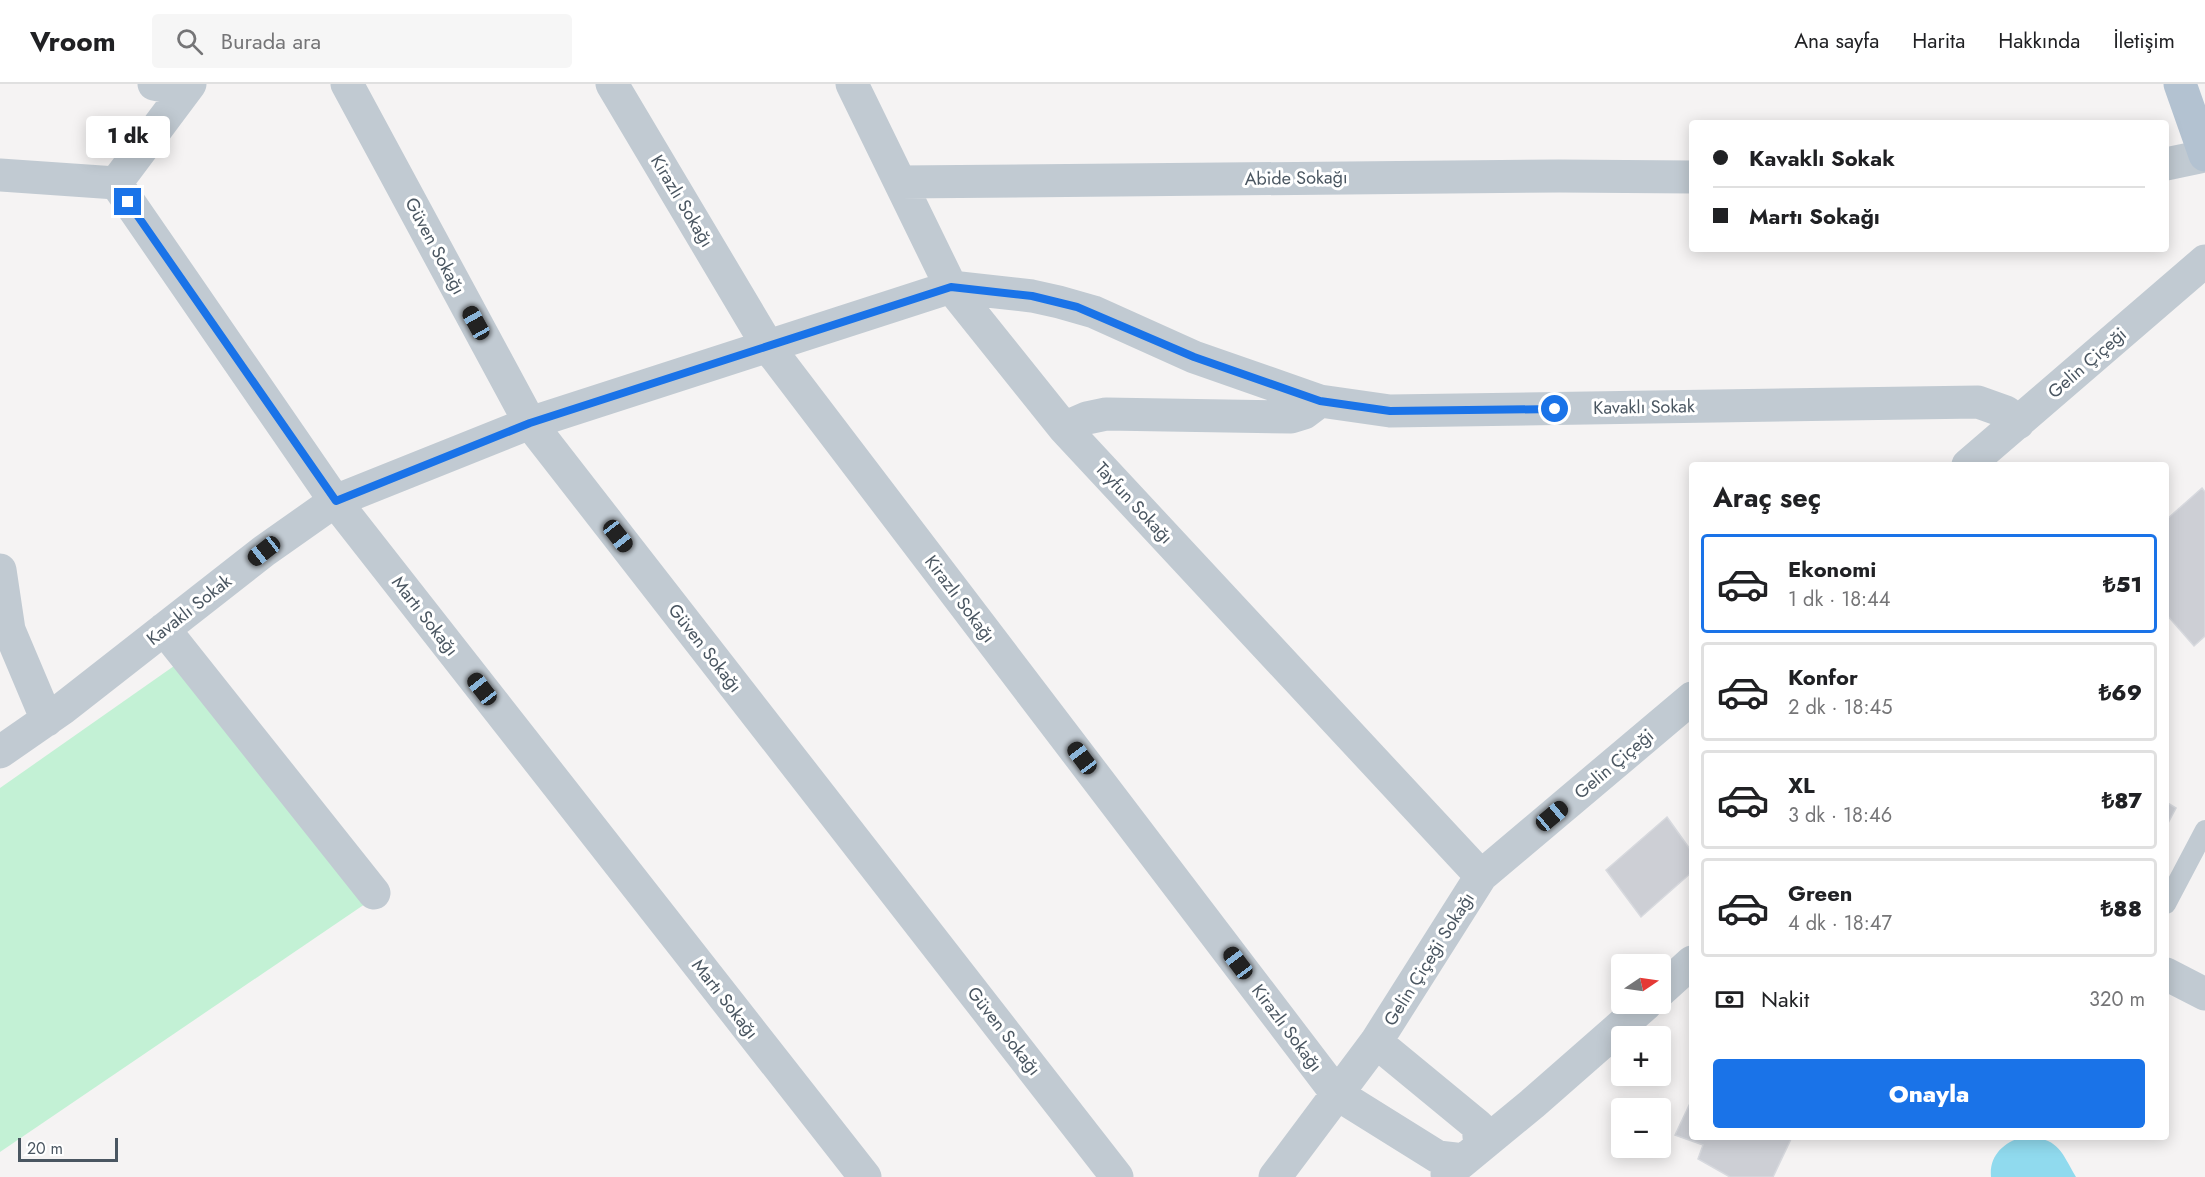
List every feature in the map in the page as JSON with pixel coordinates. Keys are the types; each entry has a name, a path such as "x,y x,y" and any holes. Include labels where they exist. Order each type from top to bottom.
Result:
{"main road":[{"path":"2189,88 2204,148"}],"street":[{"name":"Güven Sokağı","path":"347,84 530,423 1117,1177"},
{"name":"Kirazlı Sokağı","path":"612,84 769,348 1337,1094"},
{"name":"Tayfun Sokağı","path":"852,84 951,287 1064,428 1482,876"},
{"path":"0,176 116,183 176,86"},
{"path":"2169,163 2204,148"},
{"name":"Abide Sokağı","path":"901,182 1559,176 1689,177"},
{"name":"Martı Sokağı","path":"116,183 336,501 865,1177"},
{"name":"Gelin Çiçeği","path":"1972,462 2205,261"},
{"name":"Kavaklı Sokak","path":"0,752 46,720 264,551 336,501 530,423 769,348 951,287 1032,296 1068,304 1120,323 1194,357 1320,401 1390,411 1978,402 2006,412 2018,423"},
{"path":"1064,428 1087,418 1106,414 1292,417 1304,413 1320,401"},
{"path":"0,570 9,630 46,720"},
{"path":"164,629 374,893"},
{"name":"Gelin Çiçeği","path":"1482,876 1689,701"},
{"name":"Gelin Çiçeği Sokağı","path":"1275,1177 1376,1042 1482,876"},
{"path":"1671,981 1689,965"},
{"path":"2169,976 2205,994"},
{"path":"1337,1094 1438,1157 1462,1161 1634,1014"},
{"name":"Gelin Çiçeği Sokağı","path":"1376,1042 1478,1126 1462,1161"}],"lane":[{"path":"2169,898 2205,830"}],"green space":[{"path":"174,666 365,904 0,1152 0,788"}],"water":[{"path":"2016,1140 2051,1142 2066,1159 2076,1177 1991,1177 1995,1157 2009,1143"}],"building":[{"path":"2202,488 2205,492 2205,636 2194,646 2169,617 2169,517"},
{"path":"2169,804 2176,808 2169,821"},
{"path":"1667,817 1689,848 1689,875 1641,917 1606,870"},
{"path":"1689,1105 1689,1140 1675,1135"},
{"path":"1689,1140 1791,1140 1773,1177 1730,1177 1698,1159 1703,1145"}],"route":[{"path":"128,202 336,501 530,423 769,348 951,287 1032,296 1094,312 1194,357 1320,401 1356,408 1390,411 1555,409"}]}
